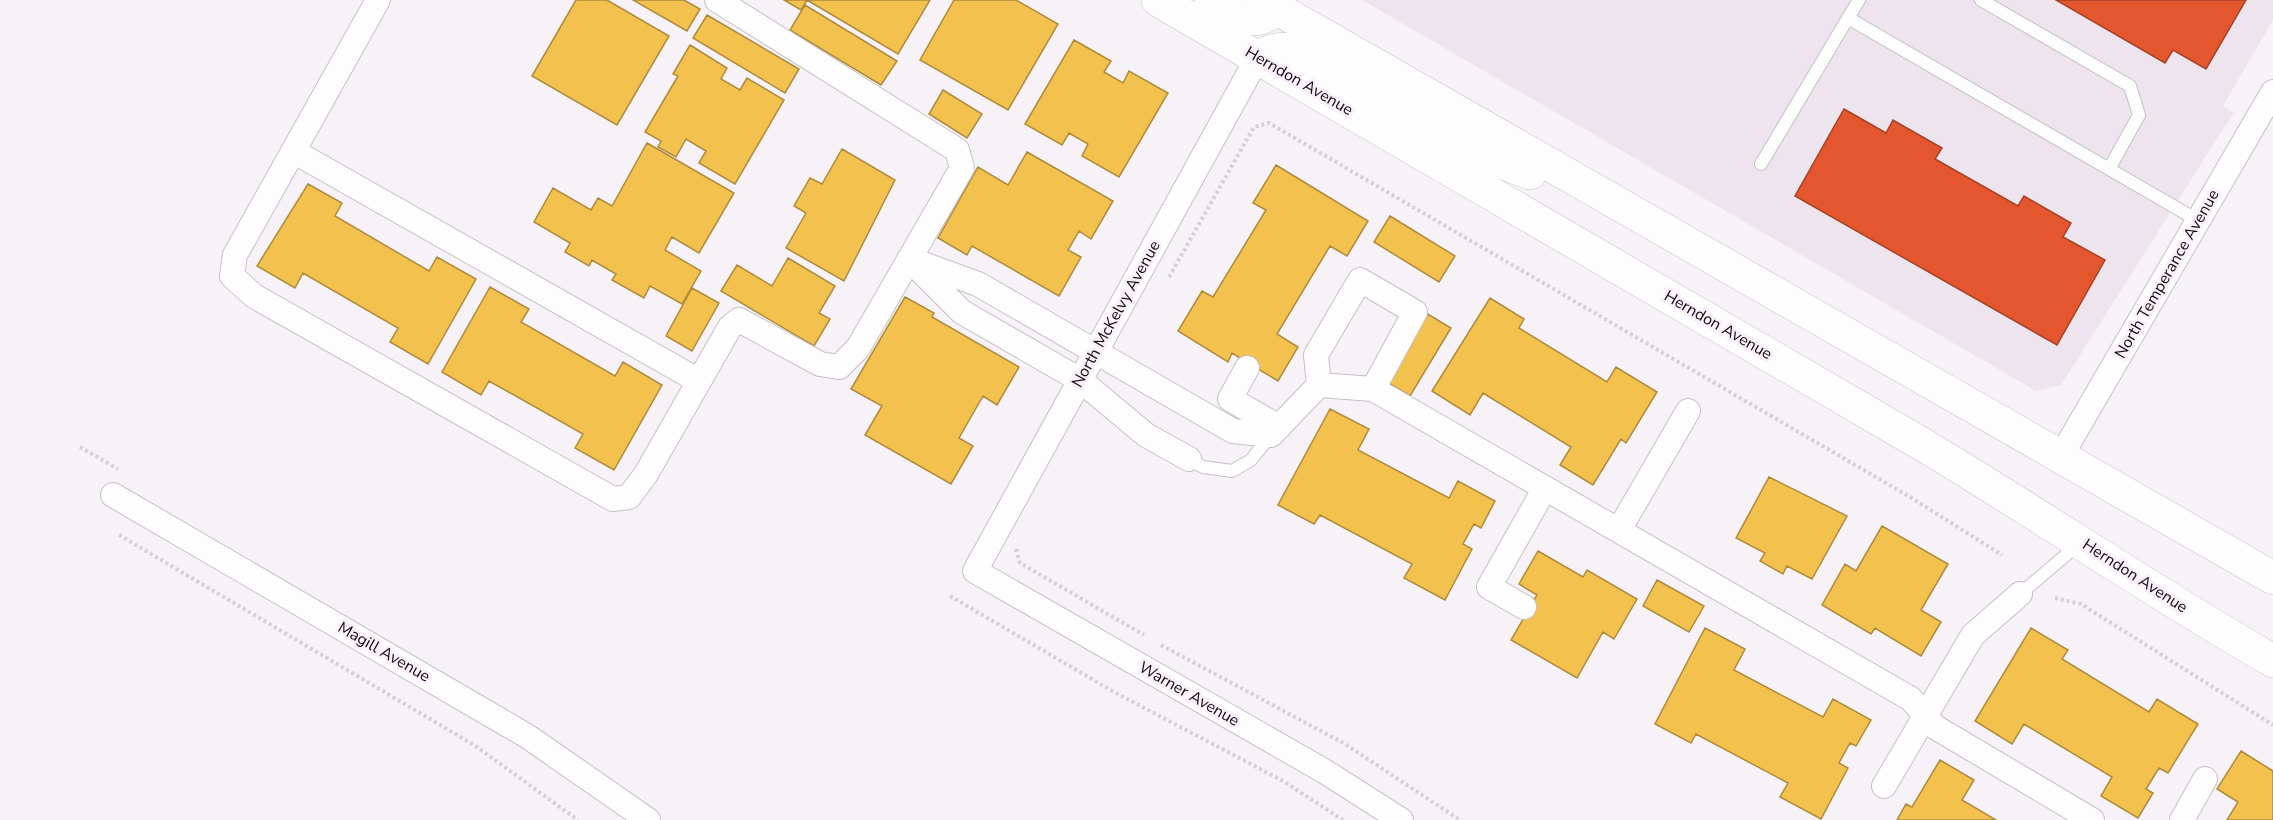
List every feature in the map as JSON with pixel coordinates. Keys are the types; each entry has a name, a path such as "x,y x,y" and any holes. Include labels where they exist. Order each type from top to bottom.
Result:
{"main road":[{"name":"Herndon Avenue","path":"1158,0 1920,443 2206,622 2273,661"},
{"path":"1211,0 1242,18 1255,20 1268,16 1269,4 2273,578"},
{"path":"1258,57 1270,50 1284,48 1299,50 1486,156 1637,216"}],"street":[{"path":"378,0 235,255 232,276 254,296 613,499 629,497 646,474 730,327 739,320 820,364 839,367 858,348 962,168 957,150 751,9 717,0"},
{"name":"North McKelvy Avenue","path":"975,571 1258,57"},
{"name":"North Temperance Avenue","path":"2061,456 2273,92"},
{"path":"293,151 699,381"},
{"path":"909,259 978,284 1233,431 1275,431 1319,385 1316,355 1360,280 1415,312 1373,389"},
{"path":"909,259 962,312 1080,380 1146,435 1189,459"},
{"path":"1247,368 1230,399 1275,431"},
{"path":"1319,385 1373,389 1911,699 1935,728 2092,820"},
{"path":"1619,530 1688,411"},
{"path":"1524,607 1489,586 1545,488"},
{"name":"Magill Avenue","path":"113,495 527,736 648,820"},
{"name":"Warner Avenue","path":"975,571 1324,771 1401,820"},
{"path":"1884,786 1973,635 2020,594"},
{"path":"2182,820 2205,779"}],"lane":[{"path":"1761,164 1859,0"},
{"path":"1981,0 2130,86 2139,115 2109,169"},
{"path":"1848,18 2199,221"},
{"path":"1189,459 1203,467 1232,471 1251,460 1275,431"},
{"path":"2020,594 2081,542"}],"path":[{"path":"1164,287 1254,127 1269,123 1900,491 2002,555"},
{"path":"119,535 474,745 578,820"},
{"path":"1021,538 1015,548 1020,563 1149,638"},
{"path":"950,596 1114,692 1283,781 1343,820"},
{"path":"2055,598 2081,604 2273,725"},
{"path":"1160,644 1345,744 1460,820"}],"shaded area":[{"path":"1362,0 2273,0 2273,20 2223,106 2234,112 2061,385 2036,391"}],"building: Homes":[{"path":"576,0 607,0 669,36 617,125 532,76"},
{"path":"633,0 684,0 700,9 687,31"},
{"path":"784,0 807,0 801,10"},
{"path":"807,0 930,0 898,54"},
{"path":"954,0 1016,0 1058,24 1008,110 920,60"},
{"path":"805,5 897,61 881,85 790,30"},
{"path":"707,15 799,69 785,93 693,38"},
{"path":"1074,40 1111,61 1104,72 1123,83 1129,71 1168,93 1119,177 1082,156 1088,144 1069,133 1062,145 1025,124"},
{"path":"690,45 727,68 721,79 740,90 747,78 784,100 735,184 699,163 706,151 686,139 676,157 658,147 661,141 645,132 678,76 673,74"},
{"path":"943,90 982,114 967,138 929,114"},
{"path":"647,143 734,193 699,253 672,237 665,250 701,271 682,304 650,286 644,298 612,280 616,274 592,260 589,266 565,252 570,243 534,222 553,188 591,210 598,198 612,206"},
{"path":"842,149 895,180 844,281 786,248 806,213 794,206 810,178 822,184"},
{"path":"1027,152 1113,201 1091,239 1079,231 1068,250 1081,257 1059,296 972,246 967,255 938,238 978,167 1008,185"},
{"path":"1276,165 1368,221 1347,256 1330,246 1277,334 1298,347 1278,381 1232,353 1228,362 1178,331 1202,291 1213,297 1266,210 1253,203"},
{"path":"308,184 342,203 335,216 429,271 437,257 476,279 428,364 390,342 398,328 303,273 295,288 257,266"},
{"path":"1390,216 1455,256 1439,282 1374,242"},
{"path":"788,258 835,286 819,313 830,319 814,346 721,291 737,265 772,286"},
{"path":"490,287 529,309 521,322 615,376 623,362 662,385 614,470 575,448 583,434 489,381 481,395 442,372"},
{"path":"692,288 719,303 692,351 666,336"},
{"path":"905,297 934,313 932,317 1019,367 997,405 983,396 959,438 973,446 951,484 865,435 882,406 851,389"},
{"path":"1490,298 1524,319 1519,328 1607,382 1616,367 1657,392 1626,443 1621,439 1593,485 1560,465 1571,447 1483,393 1470,415 1432,391"},
{"path":"1426,313 1451,328 1410,396 1385,381"},
{"path":"1330,409 1369,429 1358,450 1449,498 1458,481 1495,501 1481,528 1474,524 1463,544 1472,549 1445,600 1404,578 1412,564 1320,515 1314,524 1278,505"},
{"path":"1769,477 1847,516 1812,579 1787,566 1783,574 1760,561 1765,553 1736,538"},
{"path":"1882,526 1948,564 1921,610 1941,622 1921,656 1875,628 1871,634 1822,605 1845,564 1856,571"},
{"path":"1538,551 1583,577 1587,570 1637,599 1614,639 1603,632 1577,678 1511,640 1537,595 1519,584"},
{"path":"1657,580 1704,606 1689,632 1643,606"},
{"path":"1705,628 1745,649 1734,670 1823,717 1833,699 1871,720 1856,746 1850,743 1839,763 1848,768 1821,819 1780,797 1788,783 1696,734 1691,743 1655,724"},
{"path":"2031,628 2068,650 2062,659 2149,712 2157,699 2198,724 2168,773 2159,768 2146,789 2153,793 2138,818 2101,796 2112,777 2024,724 2012,744 1975,721"},
{"path":"2241,751 2273,771 2273,820 2227,820 2238,802 2217,789"},
{"path":"1940,760 1974,780 1962,800 1996,820 1897,820 1906,804 1912,807"}],"building: Shops":[{"path":"2056,0 2246,0 2206,69 2173,50 2165,63"},
{"path":"1844,109 1886,133 1893,120 1942,148 1935,159 2018,206 2024,196 2071,223 2063,237 2105,260 2057,345 1795,196"}]}
